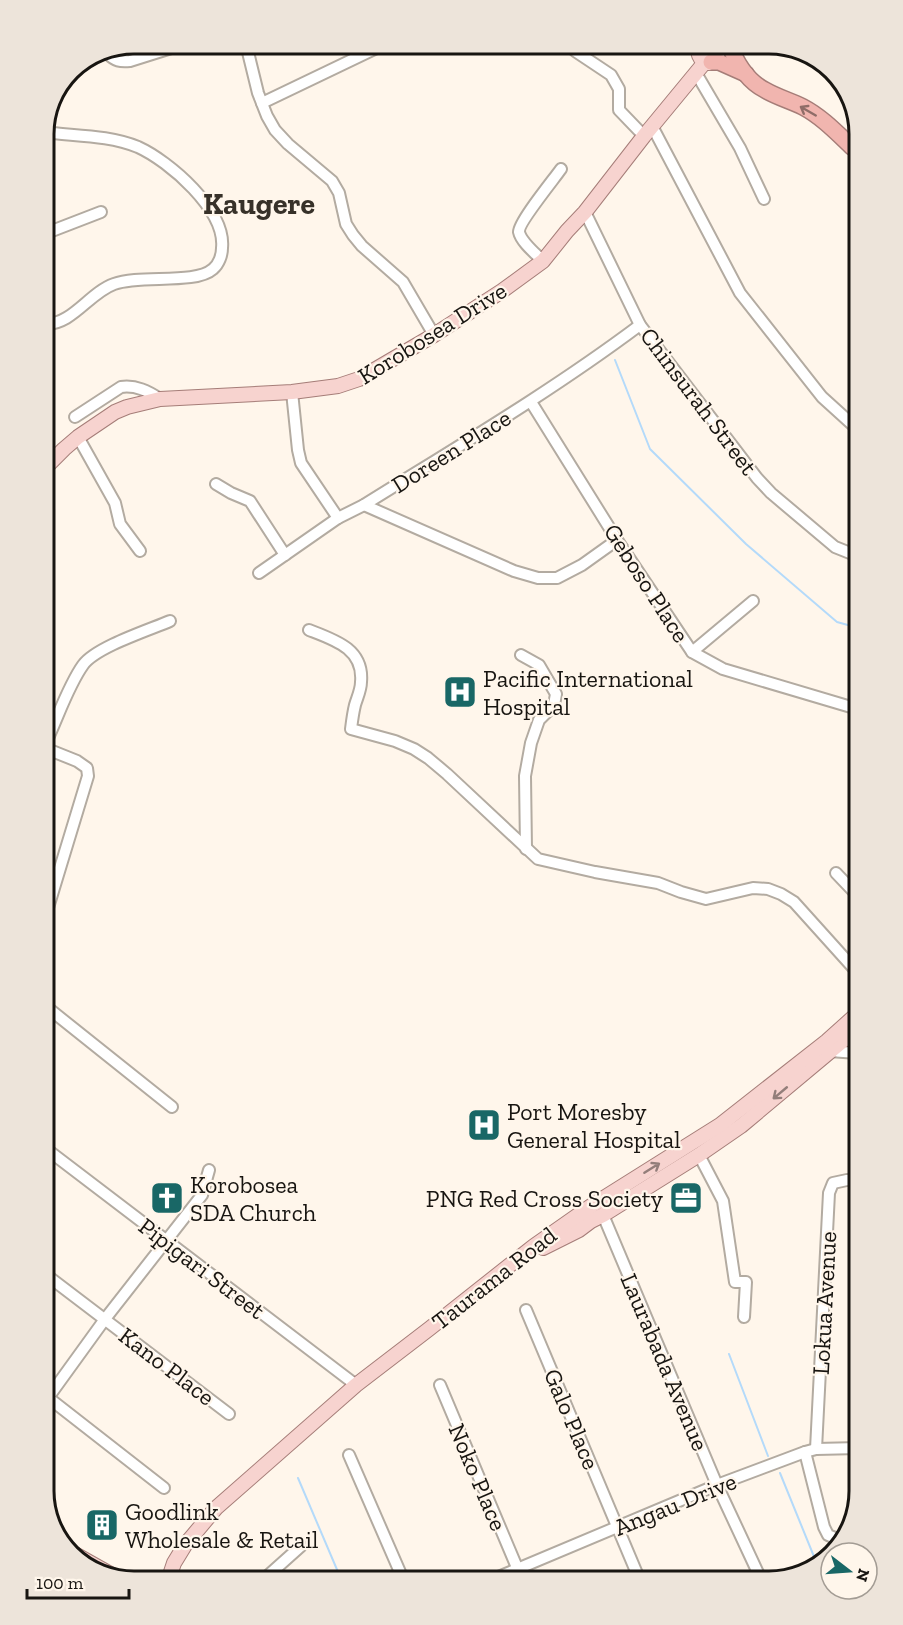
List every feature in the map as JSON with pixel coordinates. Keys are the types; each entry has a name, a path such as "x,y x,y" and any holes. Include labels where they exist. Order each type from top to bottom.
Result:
{"highway":[{"path":"733,54 754,83 820,117 849,144"},
{"path":"701,61 719,62 746,74"}],"main road":[{"name":"Korobosea Drive","path":"54,458 63,448 114,412 139,403 160,399 292,392 349,384 434,335 543,261 585,212 701,61 718,54"},
{"name":"Taurama Road","path":"171,1571 174,1563 198,1528 216,1508 356,1385 534,1246 591,1206 720,1125 849,1021"},
{"name":"Taurama Road","path":"178,1571 186,1552 197,1535 365,1385 440,1331 546,1246 579,1230 741,1126 849,1035"},
{"path":"168,1571 174,1563"}],"street":[{"path":"112,58 123,62 152,54"},
{"path":"248,54 262,103 275,130 288,144 332,180 339,193 346,224 353,235 362,246 403,282 434,335"},
{"path":"262,103 364,54"},
{"path":"579,54 610,75 619,89 619,110 648,131 740,293 822,397 849,421"},
{"path":"701,61 764,199"},
{"path":"54,133 109,138 157,157 199,194 210,210 222,241 221,256 209,272 191,277 118,282 104,288 74,313 54,323"},
{"path":"543,261 529,247 519,233 519,228 561,169"},
{"path":"54,230 101,212"},
{"name":"Chinsurah Street","path":"585,212 639,325 757,478 771,493 835,547 849,553"},
{"name":"Doreen Place","path":"259,573 338,518 364,505 531,402 639,325"},
{"path":"75,417 121,387 128,386 146,390 160,399"},
{"path":"292,392 301,463 338,518"},
{"name":"Geboso Place","path":"531,402 617,540 692,652 723,669 849,705"},
{"path":"78,437 116,503 120,524 140,551"},
{"path":"216,484 250,501 285,555"},
{"path":"364,505 514,571 538,578 557,578 617,540"},
{"path":"692,652 753,601"},
{"path":"54,725 84,663 104,649 170,621"},
{"path":"309,630 337,641 349,650 361,665 361,684 354,706 351,729 395,741 428,758 538,859 658,883 706,899 753,888 775,891 794,902 849,963"},
{"path":"521,655 539,665 556,694 554,705 539,720 531,744 525,776 526,849"},
{"path":"54,752 77,761 87,768 88,776 54,890"},
{"path":"836,873 849,888"},
{"path":"54,1013 172,1107"},
{"path":"830,1050 849,1052"},
{"name":"Pipigari Street","path":"54,1155 356,1385"},
{"path":"699,1155 723,1201 735,1282 746,1282 744,1317"},
{"path":"54,1391 105,1319 202,1194 210,1170"},
{"name":"Lokua Avenue","path":"811,1451 829,1194 833,1183 849,1180"},
{"name":"Laurabada Avenue","path":"603,1215 717,1485 757,1571"},
{"name":"Kano Place","path":"54,1280 229,1413"},
{"name":"Galo Place","path":"526,1310 636,1571"},
{"name":"Noko Place","path":"440,1385 518,1571"},
{"path":"54,1400 164,1488"},
{"name":"Angau Drive","path":"523,1571 617,1527 717,1485 811,1451 849,1449"},
{"path":"811,1451 824,1527 828,1534 834,1538"},
{"path":"349,1455 400,1571"},
{"path":"273,1571 301,1546"}],"waterway":[{"path":"615,360 650,449 746,544 837,622 849,625"},
{"path":"729,1354 768,1456"},
{"path":"780,1473 814,1557"},
{"path":"298,1478 338,1571"}],"place":[{"name":"Pacific International Hospital","path":"460,692"},
{"name":"Port Moresby General Hospital","path":"484,1125"},
{"name":"Korobosea SDA Church","path":"167,1198"},
{"name":"PNG Red Cross Society","path":"686,1198"},
{"name":"Goodlink Wholesale & Retail","path":"102,1525"}],"district":[{"name":"Kaugere","path":"259,204"}]}
